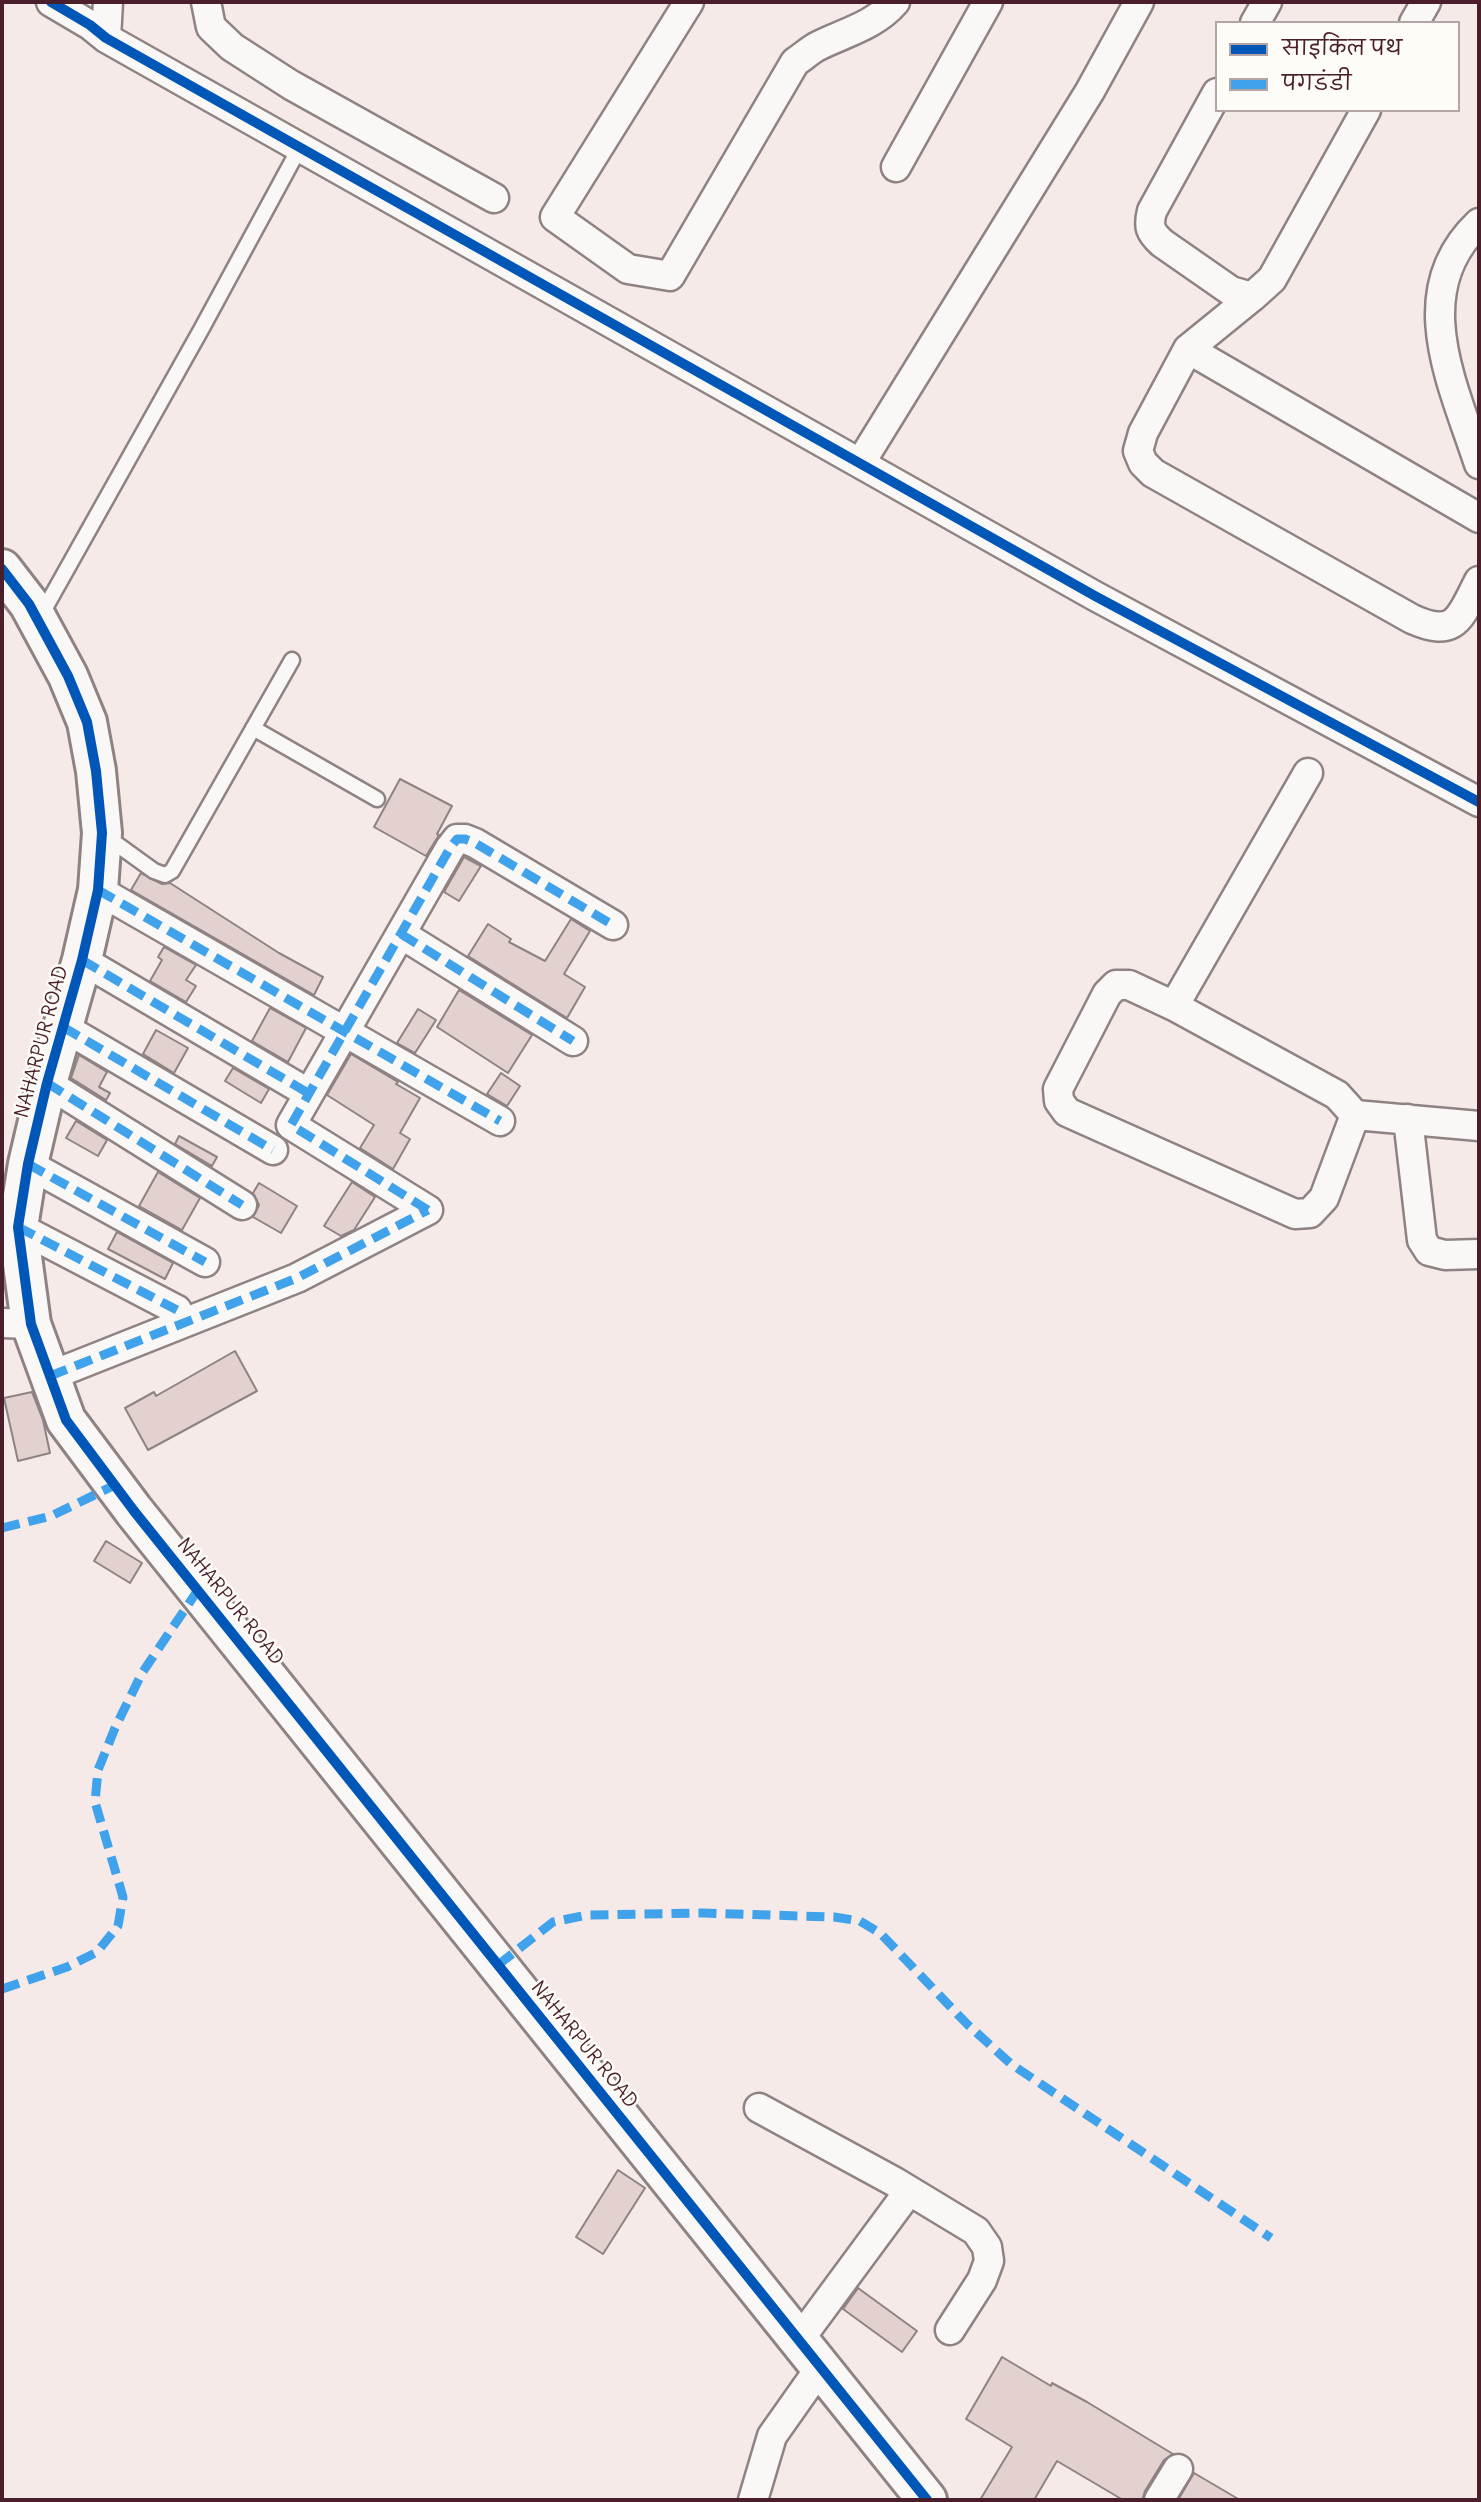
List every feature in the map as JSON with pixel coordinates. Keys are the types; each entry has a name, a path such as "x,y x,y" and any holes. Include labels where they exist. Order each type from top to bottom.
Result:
{"street":[{"path":"51,2 90,25 106,38 1095,596 1479,802"},
{"path":"106,38 108,2"},
{"path":"206,2 211,27 232,47 291,85 494,198"},
{"path":"689,2 555,217 628,269 670,276 795,62 816,47 858,30 883,16 895,2"},
{"path":"896,167 988,2"},
{"path":"860,462 1090,91 1139,2"},
{"path":"1256,21 1266,2"},
{"path":"1416,21 1426,2"},
{"path":"1215,97 1152,211 1149,225 1153,235 1196,267 1231,291 1252,297"},
{"path":"1365,112 1272,279 1188,349 1143,433 1138,451 1143,463 1153,473 1432,628 1447,626 1460,617 1479,581"},
{"path":"1479,223 1447,267 1439,303 1443,351 1479,464"},
{"path":"1188,349 1479,518"},
{"name":"NAHARPUR ROAD","path":"2,569 29,604 68,676 87,722 96,771 102,833 98,890 28,1164 18,1227 16,1323 50,1376 66,1420 134,1511 927,2500"},
{"path":"1174,1006 1308,773"},
{"path":"50,1376 297,1278 428,1210 291,1125 457,839 465,839 475,844 613,925"},
{"path":"98,890 499,1121"},
{"path":"401,934 572,1041"},
{"path":"82,960 308,1093"},
{"path":"1356,1115 1324,1198 1310,1213 1295,1214 1067,1112 1059,1101 1059,1089 1107,994 1116,985 1129,985 1174,1006 1337,1095 1356,1115 1479,1126"},
{"path":"63,1027 273,1150"},
{"path":"47,1083 242,1205"},
{"path":"1408,1119 1422,1240 1429,1251 1445,1255 1479,1254"},
{"path":"28,1164 205,1262"},
{"path":"18,1227 177,1310"},
{"path":"759,2108 976,2231 988,2247 989,2261 982,2280 950,2330"},
{"path":"753,2500 772,2436 810,2354 909,2191"},
{"path":"1159,2500 1178,2469"}],"lane":[{"path":"38,621 300,147"},
{"path":"102,833 154,871 164,875 172,871 292,660"},
{"path":"253,728 377,799"}],"building":[{"path":"400,779 452,806 426,856 374,827"},
{"path":"464,857 481,866 459,901 444,892"},
{"path":"141,873 162,884 170,883 279,953 323,977 314,995 131,890"},
{"path":"571,919 590,931 564,974 585,987 567,1018 468,956 488,924 511,939 509,942 545,961"},
{"path":"164,947 196,965 186,980 196,986 186,1002 150,981 162,960 158,957"},
{"path":"459,990 532,1035 508,1073 437,1027"},
{"path":"270,1008 306,1028 288,1062 252,1041"},
{"path":"418,1009 436,1020 415,1053 397,1043"},
{"path":"156,1030 188,1048 174,1073 143,1054"},
{"path":"351,1054 420,1098 400,1133 410,1139 393,1169 360,1148 374,1125 327,1095"},
{"path":"79,1055 107,1072 99,1087 110,1093 106,1100 71,1078"},
{"path":"233,1068 269,1089 261,1103 225,1081"},
{"path":"501,1073 520,1086 507,1106 487,1094"},
{"path":"76,1121 107,1140 98,1156 66,1138"},
{"path":"179,1136 217,1157 212,1166 175,1144"},
{"path":"158,1172 200,1198 182,1230 139,1206"},
{"path":"352,1182 375,1197 354,1230 341,1236 324,1226"},
{"path":"259,1183 297,1206 281,1233 253,1217 259,1205 253,1193"},
{"path":"117,1232 173,1263 165,1279 108,1249"},
{"path":"235,1351 257,1391 148,1450 125,1408 154,1392 156,1396"},
{"path":"32,1392 43,1420 50,1453 18,1461 4,1398"},
{"path":"106,1541 142,1563 130,1583 94,1561"},
{"path":"618,2170 645,2188 603,2254 576,2237"},
{"path":"858,2288 917,2331 902,2352 843,2309"},
{"path":"1002,2357 1051,2386 1052,2383 1087,2402 1173,2454 1164,2460 1142,2500 1123,2500 1057,2461 1034,2500 980,2500 1012,2447 966,2419"},
{"path":"1194,2473 1240,2500 1178,2500"}],"marked path":[{"path":"428,1210 291,1125 450,848 457,839 475,843 613,925"},
{"path":"98,890 500,1121"},
{"path":"401,934 573,1041"},
{"path":"82,960 308,1093"},
{"path":"63,1027 273,1150"},
{"path":"47,1083 242,1205"},
{"path":"28,1164 205,1262"},
{"path":"50,1376 297,1278 428,1210"},
{"path":"18,1227 177,1310"},
{"path":"2,1528 51,1516 115,1485"},
{"path":"2,1989 67,1967 97,1952 118,1926 123,1897 95,1802 98,1770 142,1673 198,1590"},
{"path":"498,1965 553,1922 587,1915 703,1913 834,1917 860,1921 880,1933 967,2024 1011,2064 1271,2238"}],"cycle path":[{"path":"51,2 90,25 106,38 1095,596 1479,802"},
{"path":"2,569 29,604 68,676 87,722 96,771 102,833 98,890 82,960 47,1083 28,1164 18,1227 31,1324 66,1420 134,1511 927,2500"}]}
